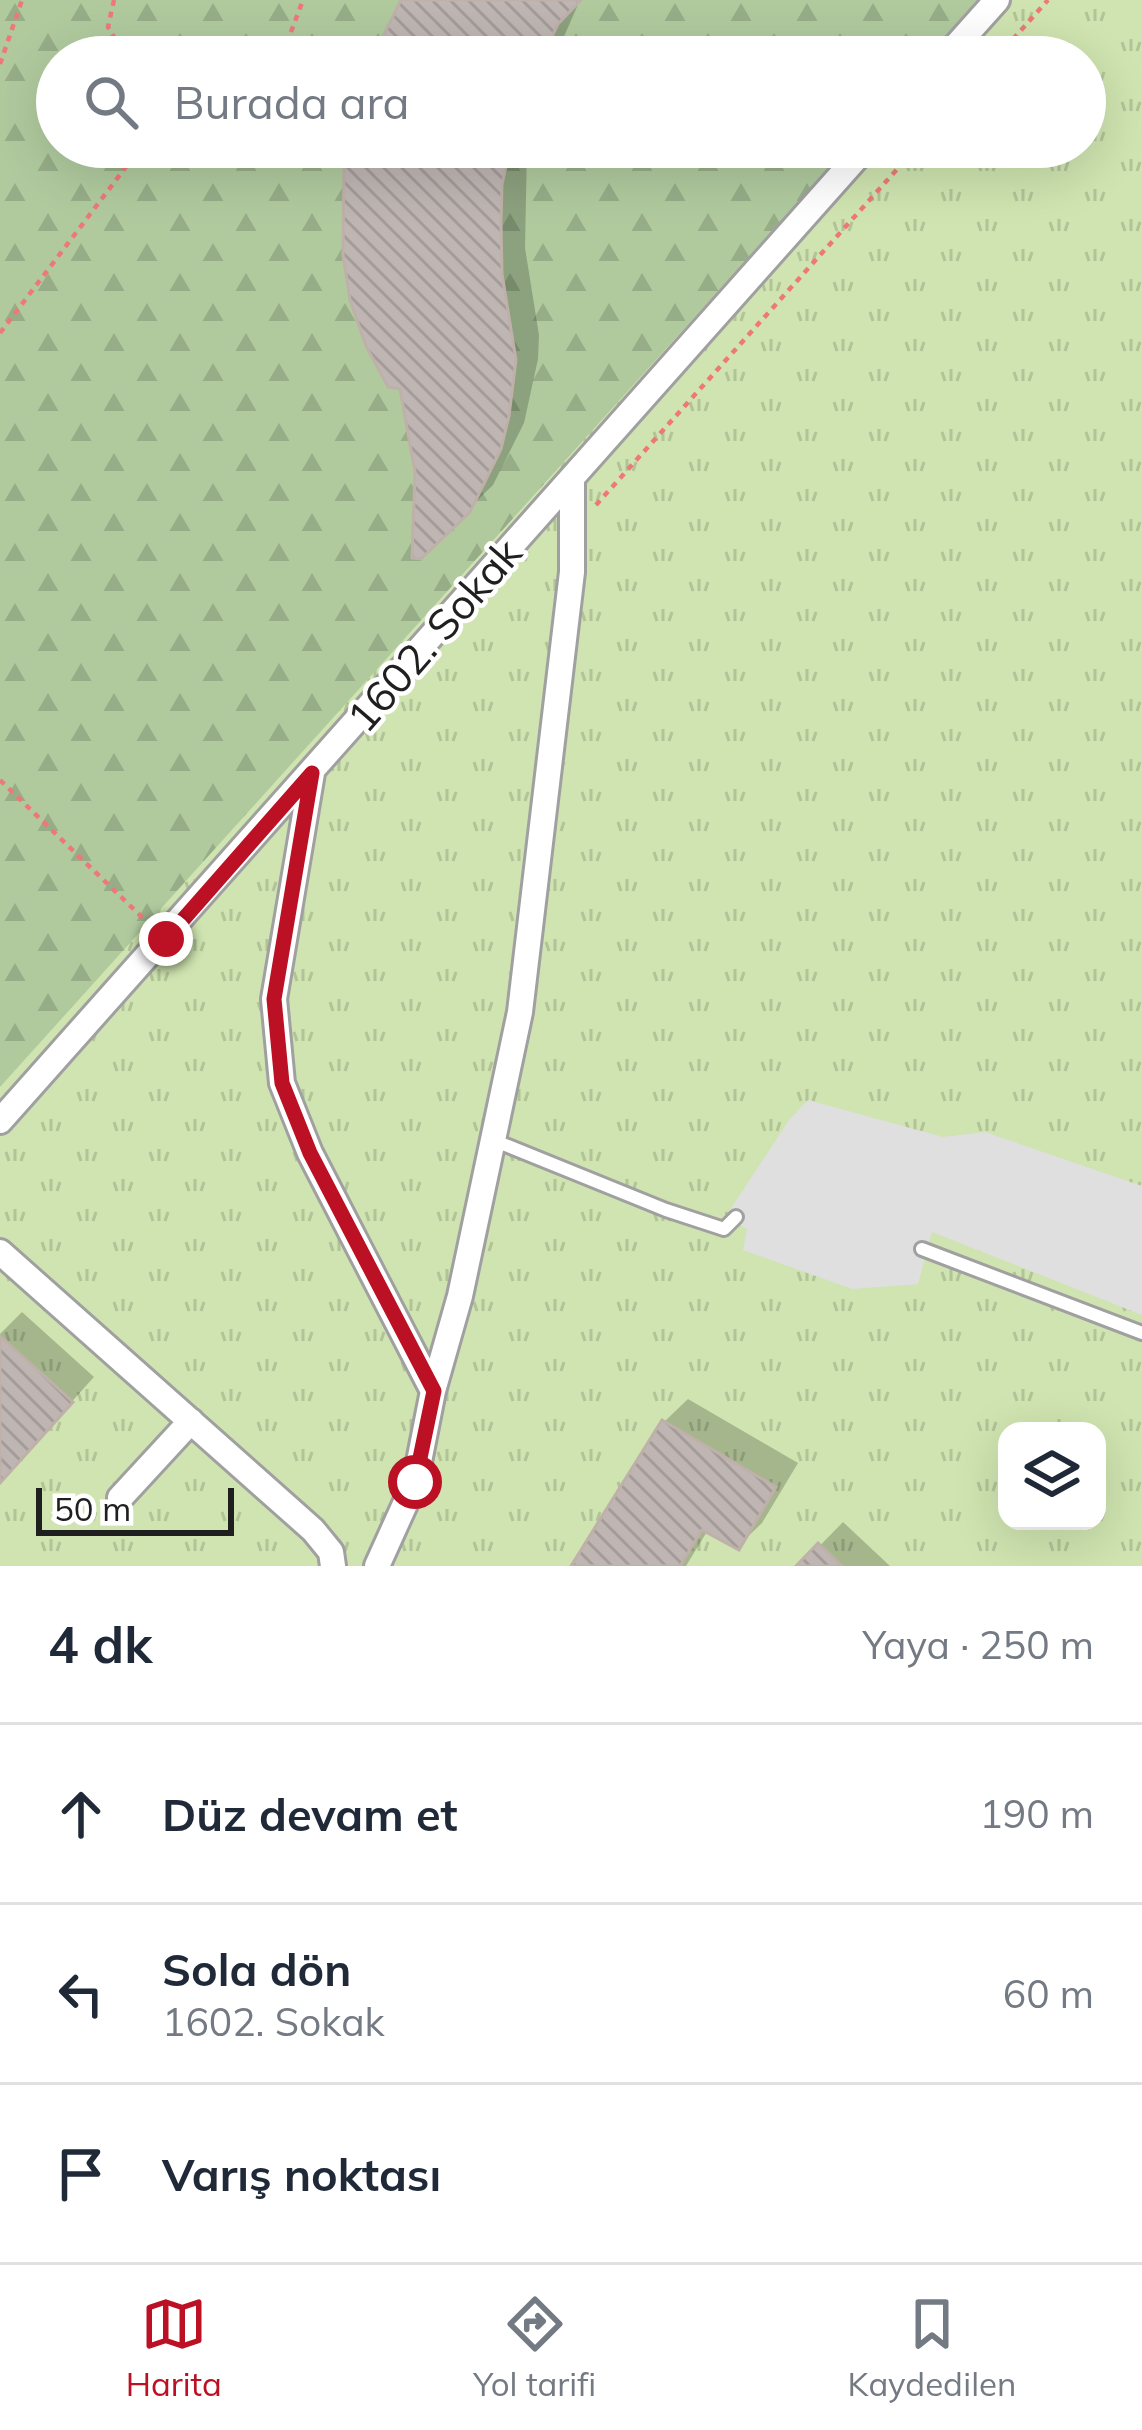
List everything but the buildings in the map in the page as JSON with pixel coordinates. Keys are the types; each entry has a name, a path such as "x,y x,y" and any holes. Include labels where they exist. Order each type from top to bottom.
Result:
{"street":[{"path":"965,36 997,0"},
{"name":"1602. Sokak","path":"0,1120 166,939 847,168"},
{"path":"377,1566 415,1482 520,1012 572,572 572,479"},
{"path":"312,773 274,999 282,1083 310,1153 434,1391"},
{"path":"0,1252 313,1530 331,1552 333,1566"},
{"path":"120,1498 191,1421"}],"lane":[{"path":"493,1140 666,1210 724,1228 736,1217"},
{"path":"922,1249 1142,1333"}],"path":[{"path":"0,64 22,0"},
{"path":"113,36 108,27 114,0"},
{"path":"291,32 303,0"},
{"path":"1016,36 1048,0"},
{"path":"0,333 125,168"},
{"path":"572,532 897,168"},
{"path":"0,781 166,939"}],"green space":[{"path":"0,0 1142,0 1142,1566 0,1566"},
{"path":"0,0 978,0 946,36 36,36 36,168 829,168 0,1087"}],"shaded area":[{"path":"808,1100 943,1137 985,1132 1142,1186 1142,1315 932,1232 918,1284 852,1289 743,1250 747,1229 726,1216 789,1120"}],"route":[{"path":"166,939 312,773 274,999 282,1083 310,1153 434,1391 415,1482"}]}
